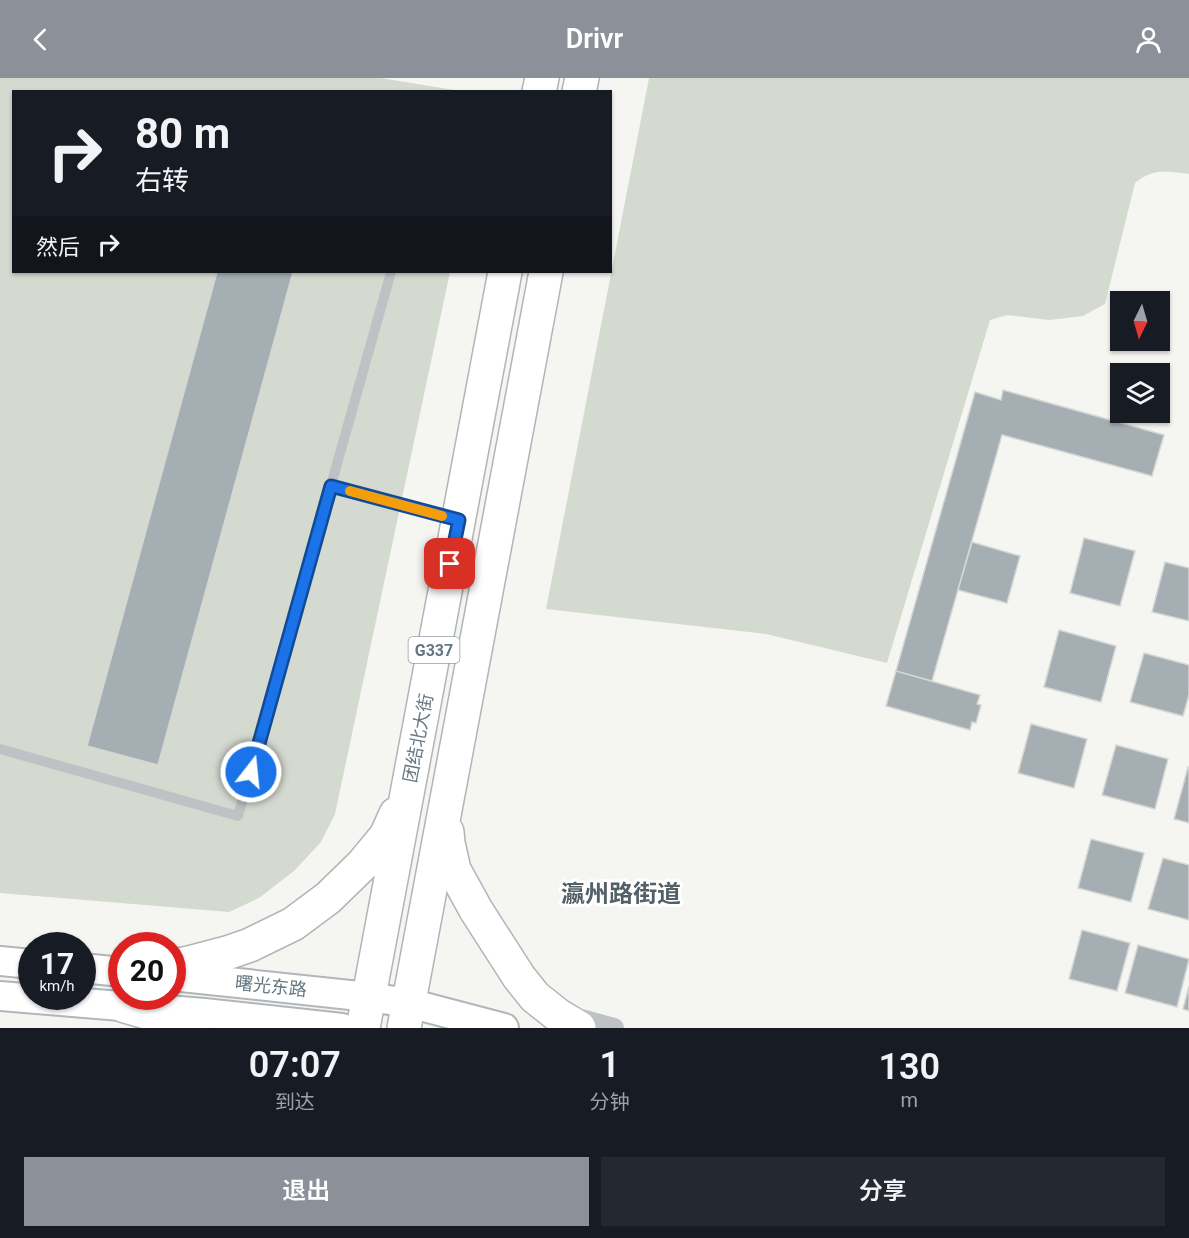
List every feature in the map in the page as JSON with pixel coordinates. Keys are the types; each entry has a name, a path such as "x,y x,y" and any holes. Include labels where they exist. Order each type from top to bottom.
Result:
{"highway":[{"name":"团结北大街","path":"366,1012 505,273"},
{"name":"G337","path":"407,1016 546,273"},
{"path":"451,782 447,818 448,843 454,870 476,910 519,977 535,997 566,1019"},
{"path":"186,963 250,945 293,924 319,904 362,865 386,836 409,785"},
{"path":"138,1010 193,1028"}],"main road":[{"path":"0,961 18,963"},
{"name":"曙光东路","path":"186,979 366,1012 504,1028"},
{"name":"曙光东路","path":"0,996 108,1005"},
{"name":"曙光东路","path":"164,1010 342,1028"}],"street":[{"path":"566,1019 614,1028"}],"lane":[{"path":"0,749 238,816 391,273"},
{"path":"331,486 459,520"}],"shaded area":[{"path":"0,78 381,78 454,90 12,90 12,273 450,273 335,814 321,842 294,871 259,898 229,912 0,893"},
{"path":"649,78 1189,78 1189,174 1154,173 1135,183 1105,304 1083,316 1049,320 1007,315 990,320 887,663 766,634 546,609"}],"building":[{"path":"217,273 293,273 158,765 87,746"},
{"path":"1003,390 1110,420 1110,423 1121,423 1164,435 1152,476 1002,435 932,681 896,671 975,392 1001,400"},
{"path":"1084,538 1135,551 1120,606 1070,593"},
{"path":"972,542 1020,556 1007,603 958,590"},
{"path":"1165,562 1189,568 1189,621 1152,612"},
{"path":"1059,630 1116,646 1101,702 1044,687"},
{"path":"1144,653 1189,665 1189,695 1183,716 1130,702"},
{"path":"896,671 980,695 977,704 981,705 976,723 972,722 970,730 886,706"},
{"path":"1031,724 1087,739 1074,788 1018,773"},
{"path":"1116,745 1168,759 1155,809 1102,795"},
{"path":"1189,767 1189,823 1174,819"},
{"path":"1091,839 1144,853 1131,902 1078,888"},
{"path":"1163,858 1189,865 1189,920 1148,909"},
{"path":"1082,930 1130,943 1117,991 1069,979"},
{"path":"1138,945 1189,959 1177,1007 1125,993"},
{"path":"1189,986 1189,1011 1183,1009"}],"slow traffic":[{"path":"350,491 442,516"}],"district":[{"name":"瀛州路街道","path":"621,894"}],"route":[{"path":"251,772 331,486 459,520 450,564"}]}
